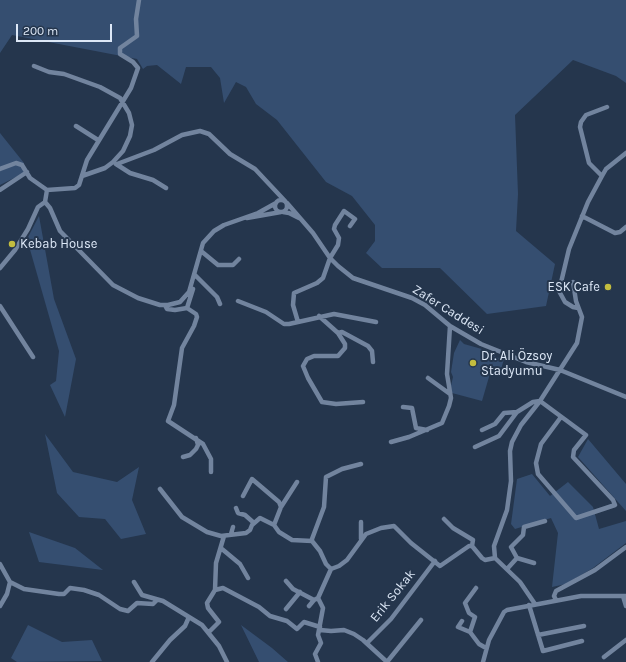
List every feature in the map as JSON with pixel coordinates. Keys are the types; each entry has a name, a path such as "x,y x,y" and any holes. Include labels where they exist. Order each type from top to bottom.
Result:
{"street":[{"path":"0,169 9,165 19,164 35,183 47,190 75,188 79,185 87,160 131,88 138,68 133,62 120,54 120,48 137,36 136,19 139,0"},
{"path":"34,66 49,72 64,74 100,87 120,98 129,113 132,125 130,136 115,163 82,176"},
{"path":"602,176 589,163 580,122 586,115 607,107"},
{"path":"76,126 98,140"},
{"name":"Zafer Caddesi","path":"115,163 182,136 200,131 209,134 230,154 255,169 302,220 330,258 354,278 412,298 425,305 450,326 481,344 516,358 560,370 626,397"},
{"path":"578,308 573,308 565,302 559,287 569,249 582,216 606,169 626,153"},
{"path":"115,163 130,173 153,180 166,188"},
{"path":"0,190 27,172"},
{"path":"272,187 276,195 276,209 282,212"},
{"path":"0,268 28,230 38,207 45,202 47,190"},
{"path":"45,202 50,208 60,232 113,285 138,298 165,305 174,304 190,292 203,243 214,231 224,225 244,218 280,199 286,202 287,208 282,212"},
{"path":"298,322 293,305 294,293 321,281 330,258 338,245 339,238 334,229 344,211 355,219 350,226"},
{"path":"244,218 282,212 290,213 302,220"},
{"path":"582,216 615,233 620,232 626,227"},
{"path":"201,251 218,265 233,265 240,259"},
{"path":"196,274 217,297 220,304"},
{"path":"187,308 191,298 194,281"},
{"path":"573,282 578,308 582,316 577,343 540,401 520,425 512,442 510,451 511,481 507,510 494,546 495,558 520,582 532,605 543,651 582,641"},
{"path":"238,301 266,312 284,324 319,316 341,314 376,322"},
{"path":"165,305 167,308 175,310 187,308"},
{"path":"0,306 33,357"},
{"path":"187,308 197,317 194,326 182,348 174,405 168,421 203,444 208,452 212,465 211,472"},
{"path":"319,316 338,333 345,344 342,353 334,356 309,357 304,362 305,370 322,402 336,404 363,402"},
{"path":"391,442 442,423 450,406 447,374 450,326"},
{"path":"338,333 342,332 368,346 372,351 373,362"},
{"path":"428,378 450,394"},
{"path":"474,447 499,436 516,412 533,402 540,401 586,435 574,450 574,457 614,500 615,505 576,518 538,474 536,463 541,444 561,417"},
{"path":"403,407 412,408 416,428 426,430"},
{"path":"482,430 491,427 504,413 516,412"},
{"path":"183,457 190,455 196,450 198,445 196,438"},
{"path":"312,541 324,507 326,477 342,469 360,464"},
{"path":"243,496 252,479 279,502 281,507"},
{"path":"274,525 281,507 297,482"},
{"path":"160,489 182,517 207,532 224,536 246,533 250,530 254,522 260,518 274,525 279,532 292,540 312,541 320,551 330,570"},
{"path":"236,508 238,513 245,515 254,522"},
{"path":"444,520 453,528 473,540 472,546 482,558 485,560 495,558"},
{"path":"534,562 517,558 511,547 523,535 524,527 545,521"},
{"path":"361,522 361,539"},
{"path":"309,606 316,599 330,570 347,560 361,539 370,531 394,526 411,543 440,566 469,546 472,546"},
{"path":"231,534 233,527"},
{"path":"209,632 219,622 206,605 215,590 216,563 222,549 224,536"},
{"path":"556,600 554,596 556,591 595,570 626,548"},
{"path":"222,549 240,564 248,578"},
{"path":"507,569 517,558"},
{"name":"Erik Sokak","path":"367,643 391,619 434,561"},
{"path":"0,564 10,582 24,589 41,593 64,594 70,588 84,590 99,595 120,609 128,611 138,603 153,604 157,600"},
{"path":"286,580 293,589 316,599 323,608 318,635 321,643 315,654 318,662"},
{"path":"0,606 7,594 10,582"},
{"path":"134,582 142,595 165,602 209,632 219,646 227,662"},
{"path":"470,632 475,618 469,613 465,603 476,588"},
{"path":"215,590 225,589 259,607 270,616 287,621 297,629 304,622 320,628 344,630 367,643 387,662 421,620"},
{"path":"286,609 300,592"},
{"path":"482,662 486,648 504,612 556,600 592,595 624,596 626,606"},
{"path":"152,662 170,640 185,626 189,617"},
{"path":"462,621 458,627 470,632 479,644 486,648"},
{"path":"538,635 584,626"},
{"path":"604,657 626,640"}],"shaded area":[{"path":"0,0 626,0 626,83 616,76 573,60 515,115 518,194 516,231 555,264 546,306 487,314 440,268 382,268 366,253 375,241 375,225 352,196 326,182 277,120 256,104 246,87 236,82 224,103 220,78 211,67 186,67 181,84 157,65 147,66 143,69 137,59 12,35 0,53"},
{"path":"0,133 24,163 24,173 0,185"},
{"path":"39,216 54,299 76,359 65,417 50,385 56,381 59,351 27,239"},
{"name":"Dr. Ali Özsoy Stadyumu","path":"460,340 464,344 496,353 492,366 495,357 504,359 500,373 491,370 482,401 452,393 450,390 453,377 451,372 454,353"},
{"path":"45,434 73,472 117,482 139,467 132,500 146,534 121,539 105,519 79,517 57,493"},
{"path":"588,439 626,484 626,511 578,457"},
{"path":"532,474 550,496 568,482 593,507 599,529 626,521 626,543 593,568 566,584 552,587 558,533 551,518 515,529 511,524 517,479"},
{"path":"29,532 75,548 103,570 39,562"},
{"path":"28,625 62,642 92,640 102,661 17,662 11,658"},
{"path":"241,625 272,648 288,662 259,662"}],"place":[{"name":"Kebab House","path":"12,244"},
{"name":"ESK Cafe","path":"608,287"},
{"name":"Dr. Ali Özsoy Stadyumu","path":"473,363"}]}
